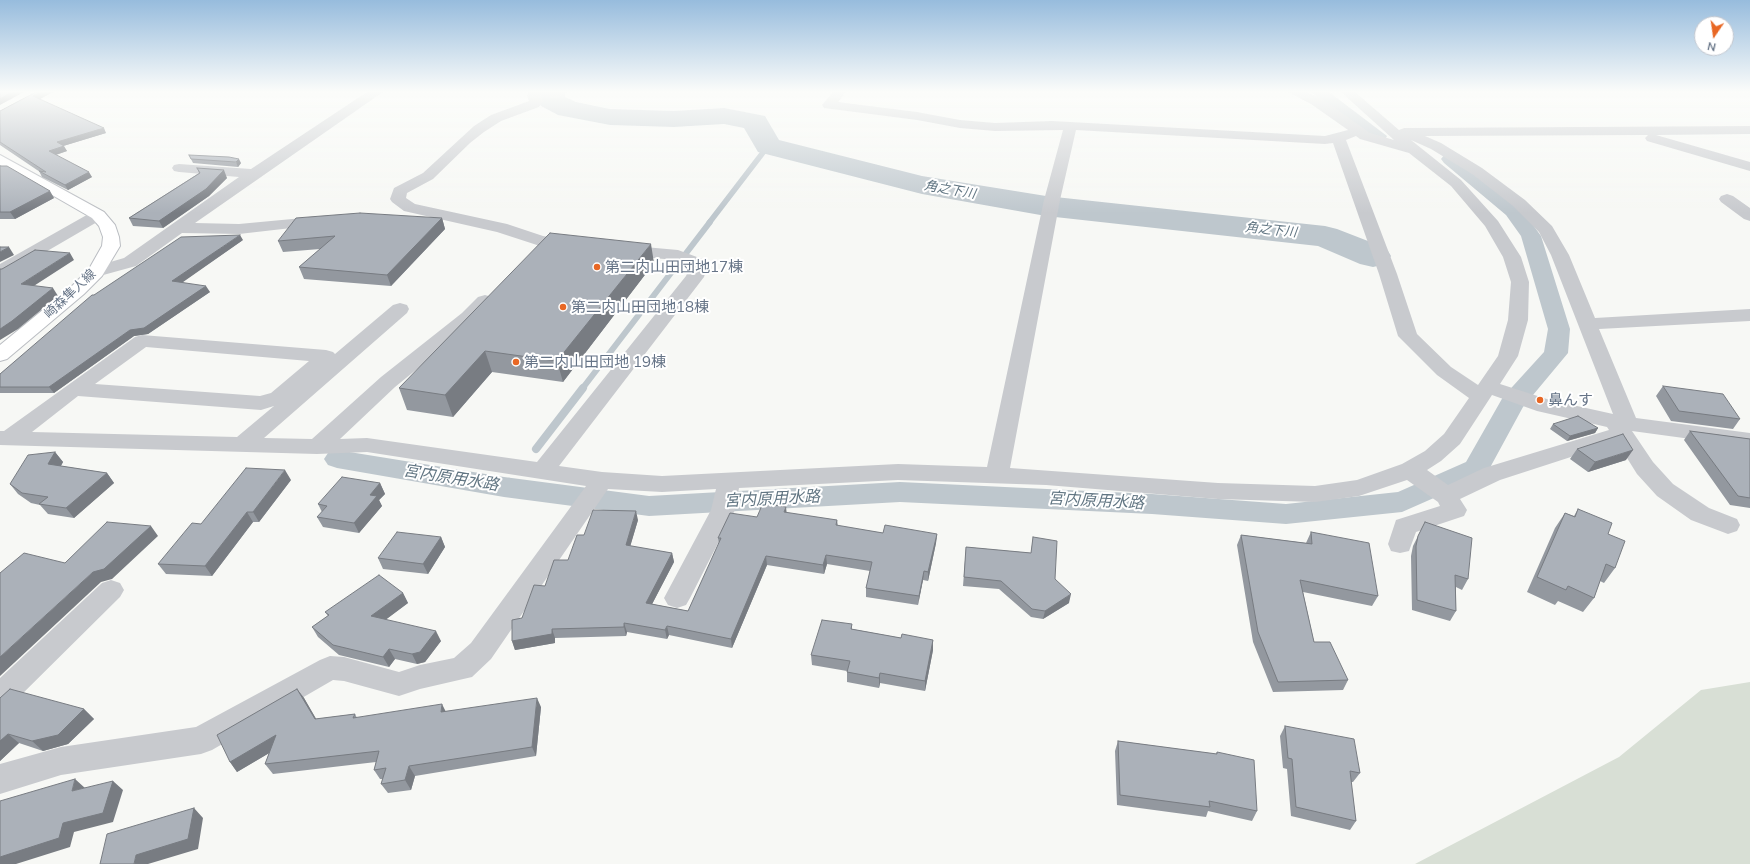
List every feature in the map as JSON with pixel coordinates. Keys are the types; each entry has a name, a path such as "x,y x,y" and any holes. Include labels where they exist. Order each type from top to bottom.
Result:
{"main road":[{"name":"崎森隼人線","path":"0,159 98,215 107,225 111,237 111,246 96,272 78,290 0,355"}],"street":[{"path":"96,272 130,262 315,132"},
{"path":"475,132 465,140 428,176 400,191 398,198 410,208 502,228 540,241 584,248"},
{"path":"997,474 1051,206 1069,132"},
{"path":"1199,132 1325,140 1338,138 1354,132"},
{"path":"1360,132 1365,136 1416,152"},
{"path":"1398,132 1416,152 1456,183 1492,224 1512,257 1520,282 1518,320 1508,356 1452,439 1433,456 1429,484"},
{"path":"1399,132 1436,146 1477,171 1519,203 1546,230 1560,255 1588,324 1621,426 1645,468 1665,490 1700,514 1728,525"},
{"path":"1634,132 1750,167"},
{"path":"1338,138 1388,274 1408,336 1444,371 1485,392 1621,426 1750,440"},
{"path":"179,168 254,174"},
{"path":"1727,199 1750,216"},
{"path":"0,271 98,215"},
{"path":"179,228 239,228 303,224"},
{"path":"543,471 695,277 699,264 684,257 605,250"},
{"path":"317,448 388,382 469,317 497,289"},
{"path":"242,445 400,309"},
{"path":"1588,324 1750,315"},
{"path":"74,389 261,403 278,398 326,356 366,318"},
{"path":"4,438 142,341 326,356"},
{"path":"4,438 317,448 367,445 543,471 594,492 662,484 727,494 898,472 997,474 1218,491 1315,494 1359,488 1429,484 1492,474 1621,426"},
{"path":"1400,544 1405,526 1455,510 1429,484"},
{"path":"0,779 61,762 201,740 330,668 344,669 399,684 420,677 462,669 481,651 594,492"},
{"path":"677,598 727,494"},
{"path":"0,697 112,590"}],"shaded area":[{"path":"1750,682 1750,864 1415,864 1619,757 1701,690"}],"building":[{"path":"0,132 89,132 57,142 64,146 49,151 89,172 65,185 39,171 46,172 0,142"},
{"path":"189,155 239,159 236,162 191,159"},
{"path":"0,166 7,166 50,191 10,212 0,212"},
{"path":"197,168 224,170 206,189 159,221 129,218 200,173"},
{"path":"360,213 442,218 387,275 299,267 335,236 278,241 296,218"},
{"path":"550,233 651,244 557,361 485,351 445,395 399,388"},
{"path":"240,235 172,281 206,286 144,328 130,330 49,387 0,387 0,374 92,295 181,237"},
{"path":"0,247 9,247 0,252"},
{"path":"35,250 70,253 21,284 53,288 0,329 0,269"},
{"path":"1663,386 1723,394 1740,419 1679,411"},
{"path":"1578,416 1598,428 1570,436 1553,424"},
{"path":"1690,431 1750,439 1750,498 1738,496"},
{"path":"1623,434 1633,450 1595,462 1577,449"},
{"path":"55,452 48,464 107,473 66,508 39,504 48,497 22,493 10,484 28,455"},
{"path":"246,468 285,470 253,512 247,512 205,566 158,564 192,523 201,524"},
{"path":"342,477 380,483 370,495 377,496 354,523 317,517 327,506 318,504"},
{"path":"763,503 786,507 784,512 837,520 836,525 883,533 885,525 937,534 928,572 924,571 919,596 866,588 872,562 826,555 823,565 766,556 731,639 667,626 665,630 624,623 624,627 552,629 552,634 512,641 512,620 522,618 534,585 545,586 554,560 568,560 577,535 584,535 593,510 636,511 626,545 672,553 646,603 688,611 721,538 718,538 730,513 757,517"},
{"path":"1578,509 1612,523 1608,534 1625,541 1615,568 1606,564 1594,598 1568,586 1566,590 1537,577 1565,513 1575,517"},
{"path":"107,522 151,526 104,569 93,572 0,657 0,573 24,553 65,563"},
{"path":"1425,522 1472,538 1468,579 1455,575 1456,611 1417,600 1416,546 1418,536"},
{"path":"397,532 441,537 423,564 378,558"},
{"path":"1311,532 1369,543 1378,596 1300,580 1314,642 1330,642 1348,680 1278,682 1258,632 1241,535 1312,544"},
{"path":"1033,537 1057,541 1055,579 1071,594 1045,611 1032,609 1001,581 964,577 966,547 1031,553"},
{"path":"379,575 403,593 371,616 436,631 420,652 412,654 389,649 383,657 333,645 312,627 329,615 325,612"},
{"path":"822,620 852,624 851,629 901,638 902,634 933,640 925,681 880,673 879,678 847,672 850,661 811,655"},
{"path":"10,689 84,709 58,735 32,741 8,734 0,741 0,698"},
{"path":"297,689 315,719 355,714 353,718 442,704 441,712 537,698 532,747 409,766 405,780 381,784 386,768 374,770 379,751 265,764 276,735 230,762 217,735"},
{"path":"1285,726 1354,739 1360,773 1350,771 1356,821 1296,807 1292,759 1288,758"},
{"path":"1118,741 1217,754 1217,752 1254,760 1257,811 1209,801 1210,807 1120,795"},
{"path":"75,779 72,791 113,781 103,813 63,823 59,838 0,857 0,801"},
{"path":"194,808 188,839 136,855 134,864 100,864 107,834"}],"waterway":[{"name":"角之下川","path":"761,132 768,146 922,185 1046,206 1325,236 1373,256"},
{"name":"宮内原用水路","path":"1374,132 1379,136"},
{"path":"709,223 768,146"},
{"name":"宮内原用水路","path":"337,459 504,487 649,506 900,492 1152,504 1286,514 1402,502 1476,468 1512,403 1556,353 1559,329 1531,236 1513,211 1450,159"},
{"path":"582,389 710,222"},
{"path":"536,449 583,388"},
{"name":"宮内原用水路","path":"504,487 509,482"}],"place":[{"name":"第二内山田団地17棟","path":"597,267"},
{"name":"第二内山田団地18棟","path":"563,307"},
{"name":"第二内山田団地 19棟","path":"516,362"},
{"name":"鼻んす","path":"1540,400"}]}
